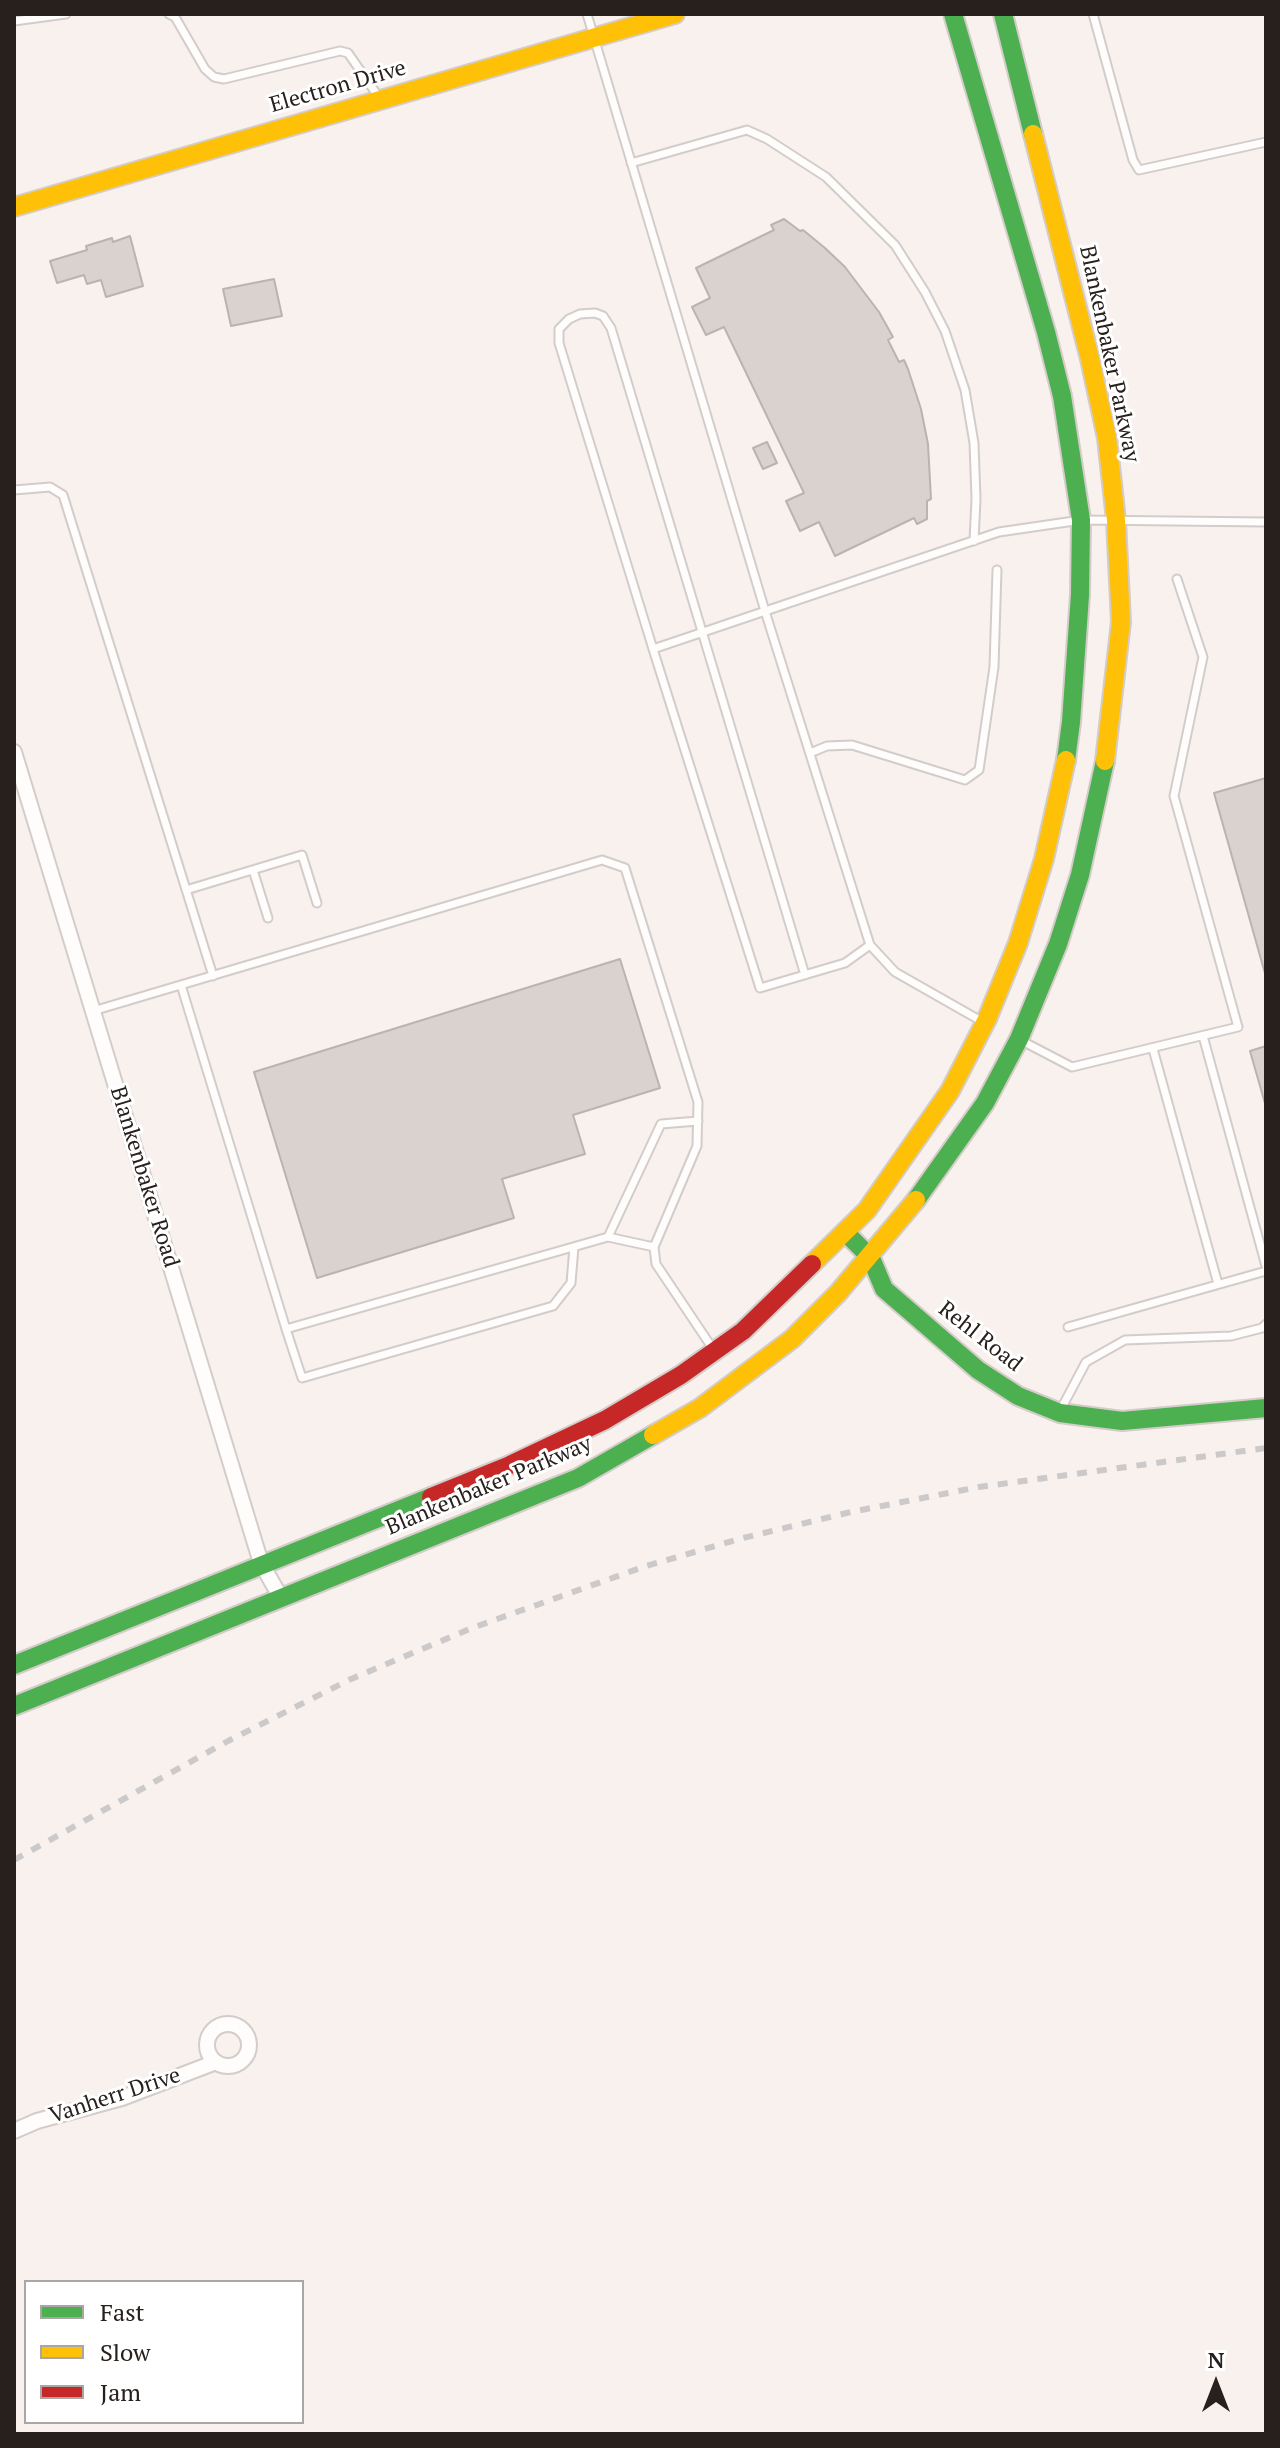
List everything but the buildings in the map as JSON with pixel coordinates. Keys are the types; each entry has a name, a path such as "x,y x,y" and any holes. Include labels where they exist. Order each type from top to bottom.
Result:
{"main road":[{"name":"Electron Drive","path":"14,207 675,14"},
{"name":"Blankenbaker Parkway","path":"14,1665 510,1465 605,1420 743,1331 867,1210 950,1091 985,1023 1018,943 1044,859 1062,785 1071,722 1080,595 1081,520 1073,457 1046,332 953,14"},
{"name":"Blankenbaker Parkway","path":"14,1706 578,1478 652,1438 700,1408 792,1339 871,1258 985,1103 1019,1039 1058,944 1080,875 1107,754 1121,622 1116,520 1107,438 1003,14"},
{"name":"Rehl Road","path":"845,1232 871,1258 884,1289 978,1370 1018,1396 1060,1413 1102,1420 1143,1421 1266,1408"}],"street":[{"name":"Blankenbaker Road","path":"14,752 261,1563 281,1598"},
{"name":"Vanherr Drive","path":"14,2131 37,2121 122,2098 216,2062"}],"lane":[{"path":"14,21 66,14"},
{"path":"169,14 175,17 205,69 214,77 224,79 340,51 348,53 380,100"},
{"path":"587,14 765,611 870,945 895,972 985,1023"},
{"path":"1093,14 1133,160 1139,170 1266,142"},
{"path":"631,163 747,130 767,139 826,177 895,245 945,331 965,390 974,443 974,541"},
{"path":"805,975 611,328 603,316 595,313 569,319 559,329 559,343 760,988 805,975 845,963 870,945"},
{"path":"14,490 50,487 63,495 213,976"},
{"path":"653,649 974,541 1028,527 1081,520 1266,522"},
{"path":"810,753 827,746 852,745 965,780 979,770 994,667 997,570"},
{"path":"1019,1039 1072,1067 1238,1027 1174,796 1203,657 1177,579"},
{"path":"186,890 302,855 317,903"},
{"path":"93,1011 602,860 625,868 698,1102 697,1146 654,1247 656,1264 715,1351"},
{"path":"253,870 268,918"},
{"path":"181,985 302,1378 553,1306 571,1283 574,1247"},
{"path":"1068,1327 1266,1268 1203,1036"},
{"path":"1153,1049 1218,1284"},
{"path":"608,1237 661,1124 698,1121"},
{"path":"286,1329 608,1237 654,1247"},
{"path":"1060,1413 1086,1362 1125,1340 1231,1336 1262,1328 1266,1324"}],"railway":[{"path":"14,1860 228,1741 351,1679 472,1628 646,1566 851,1512 979,1487 1266,1448"}],"traffic: fast":[{"path":"953,14 1046,332 1062,396 1081,520 1080,595 1066,760"},
{"path":"1003,14 1033,134"},
{"path":"916,1200 985,1103 1019,1039 1058,944 1080,875 1105,761"},
{"path":"845,1232 871,1258 884,1289 978,1370 1018,1396 1060,1413 1122,1421 1266,1408"},
{"path":"14,1706 578,1478 653,1435"},
{"path":"14,1665 431,1497"}],"traffic: slow":[{"path":"14,207 675,14"},
{"path":"1033,134 1107,438 1116,520 1121,622 1105,761"},
{"path":"812,1264 867,1210 950,1091 987,1019 1018,943 1044,859 1066,760"},
{"path":"653,1435 700,1408 792,1339 838,1293 916,1200"}],"traffic: jam":[{"path":"431,1497 510,1465 605,1420 681,1375 743,1331 812,1264"}]}
